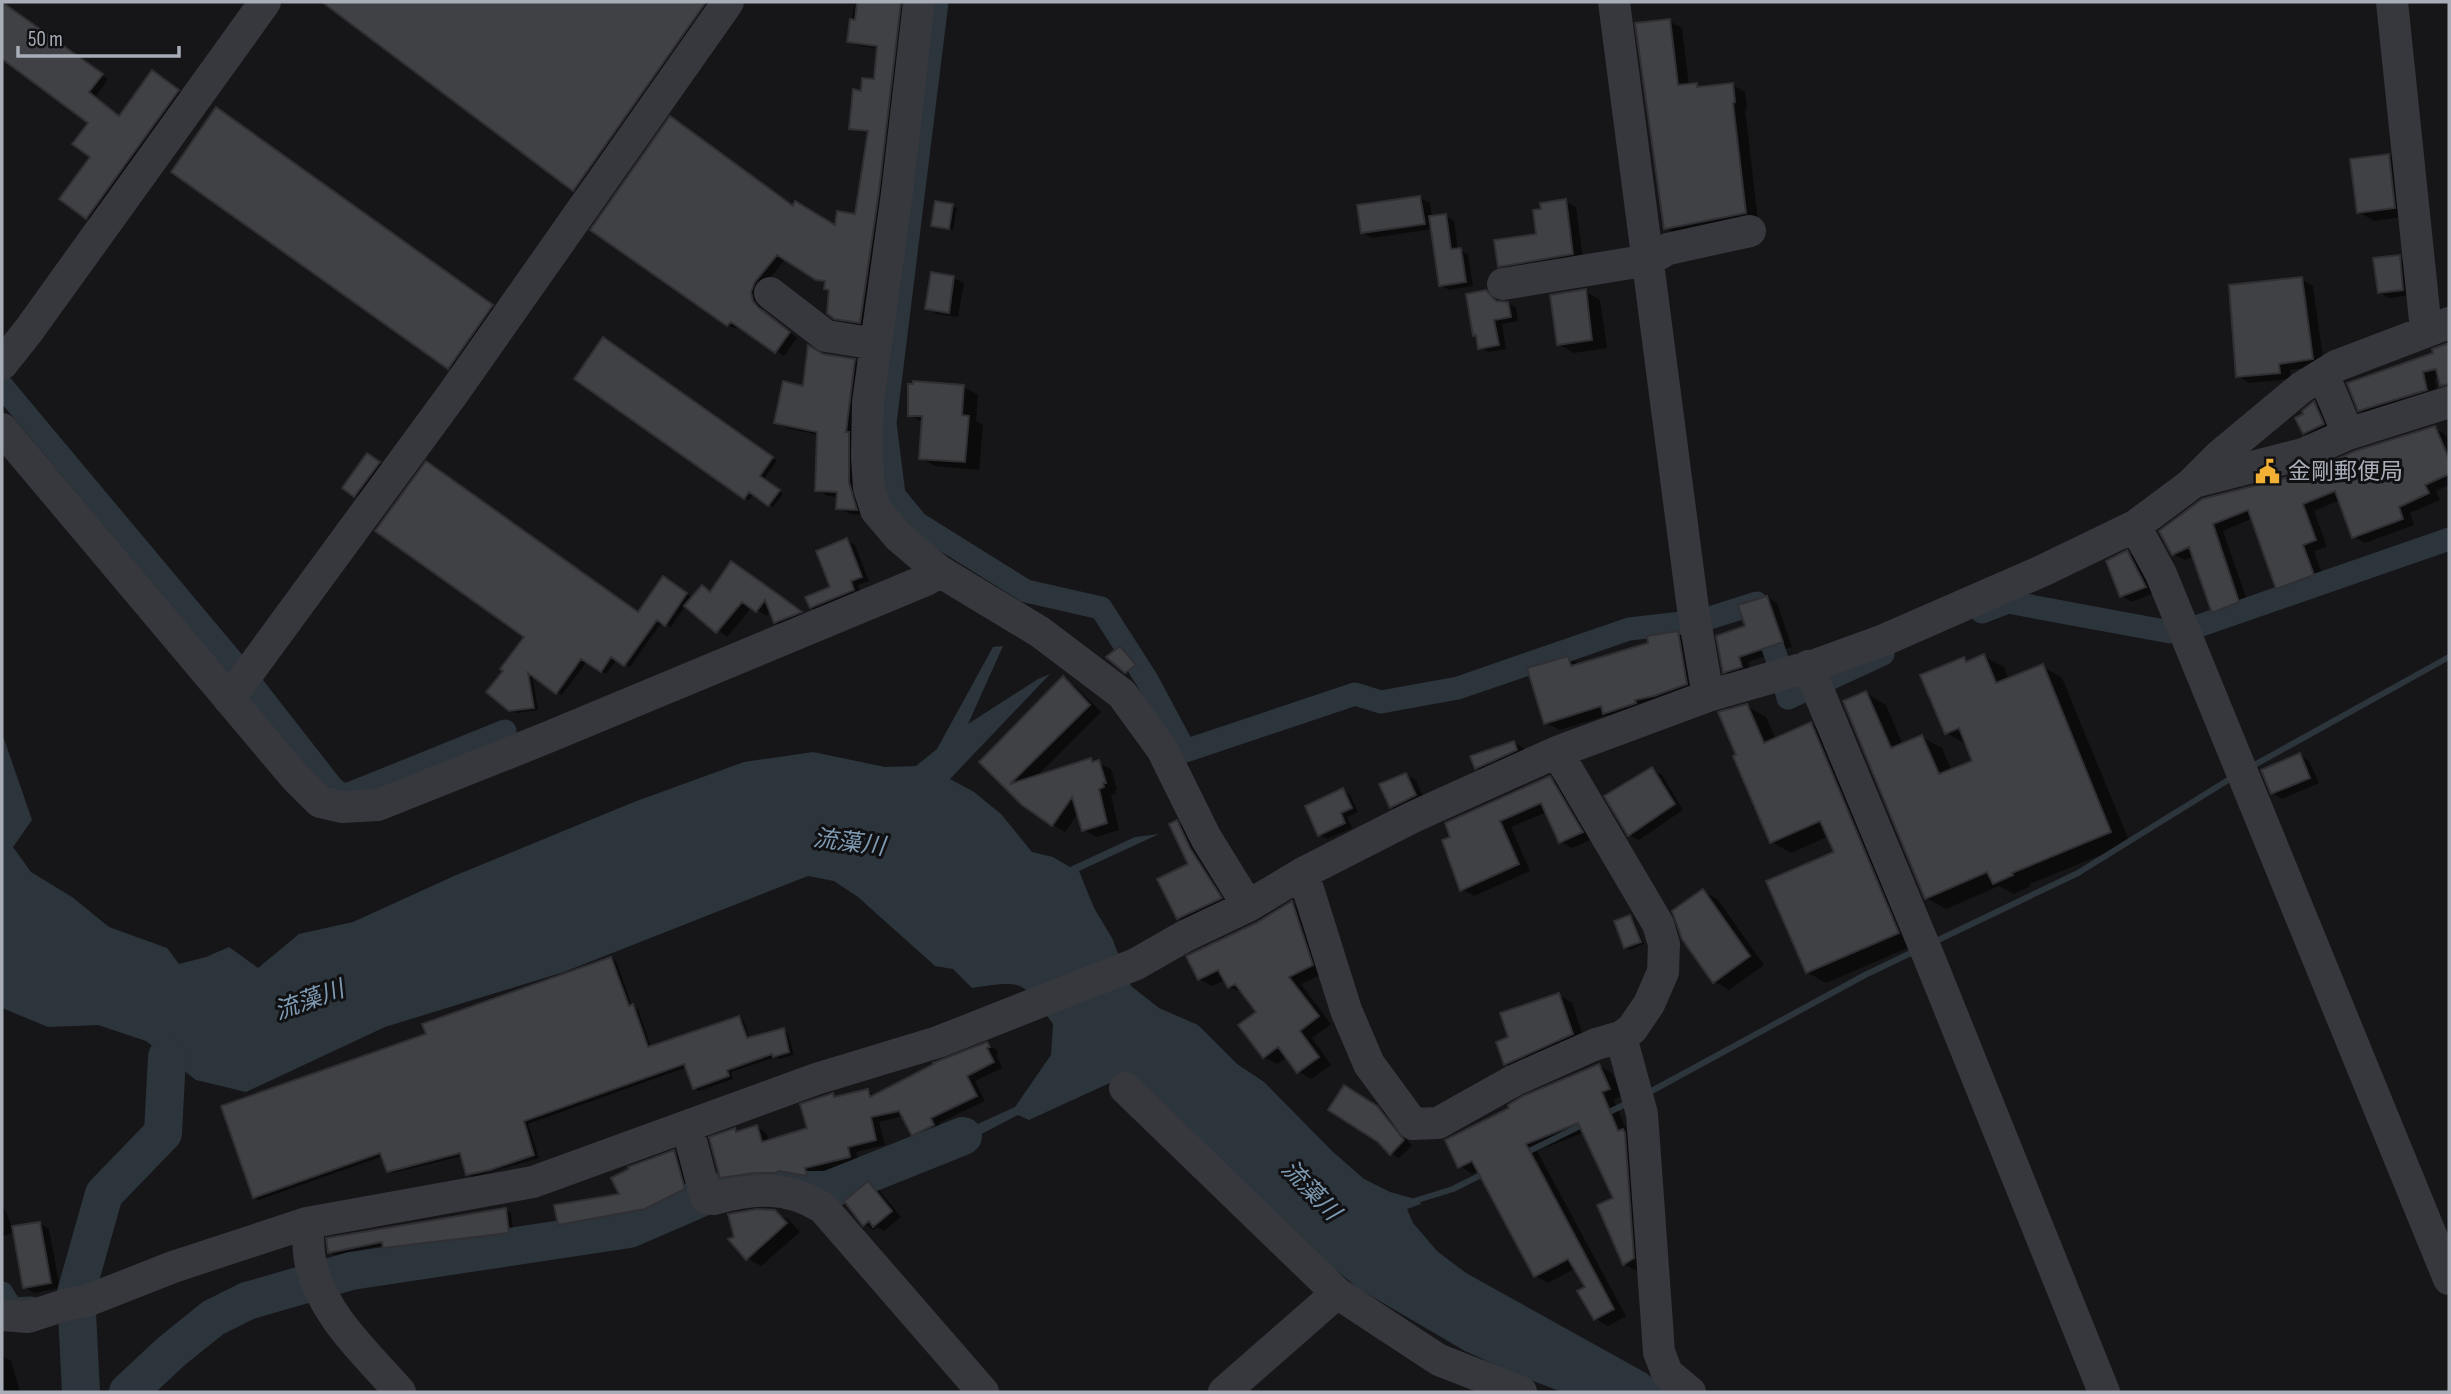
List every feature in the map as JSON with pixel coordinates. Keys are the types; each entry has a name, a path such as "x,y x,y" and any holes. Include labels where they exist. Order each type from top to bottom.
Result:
{"street":[{"path":"2,364 124,200 265,2"},
{"path":"229,699 452,395 728,2"},
{"path":"919,2 897,193 868,402 869,488 880,517 939,571 1040,632 1122,694 1162,749 1206,838 1248,906"},
{"path":"1614,2 1694,620 1708,696"},
{"path":"2,1315 28,1317 306,1223 533,1182 816,1079 938,1042 1136,964 1413,817 1557,752 1708,696 1884,640 2044,570 2135,526 2193,482 2219,456 2302,387 2336,366 2437,327 2392,2"},
{"path":"1503,284 1649,260 1668,249 1750,231"},
{"path":"770,293 826,336 876,344"},
{"path":"2323,374 2348,434"},
{"path":"2193,482 2303,454 2348,434 2449,402"},
{"path":"2,429 295,778 320,802 342,807 378,805 559,733 926,580 939,571"},
{"path":"2135,526 2161,574 2449,1279"},
{"path":"1804,667 1925,951 2104,1392"},
{"path":"1303,873 1346,1010 1369,1064 1413,1124 1438,1123 1515,1080 1596,1044 1621,1037 1632,1029 1649,1004 1663,972 1664,944 1658,924 1557,752"},
{"path":"1621,1037 1639,1101 1659,1352 1670,1384"},
{"path":"1125,1088 1337,1293 1439,1360 1521,1392"},
{"path":"687,1126 704,1190 713,1199 761,1188 808,1198 823,1208 983,1392"},
{"path":"306,1223 310,1261 320,1291 335,1319 400,1392"},
{"path":"1224,1392 1337,1293"}],"water":[{"name":"流藻川","path":"1003,646 968,724 1050,674 950,779 974,792 1001,814 1032,852 1053,857 1070,867 1135,837 1159,834 1079,871 1094,908 1112,938 1131,986 1159,1008 1198,1025 1237,1064 1264,1082 1332,1151 1364,1179 1390,1192 1419,1200 1421,1204 1407,1209 1413,1223 1437,1251 1466,1273 1646,1373 1671,1392 1562,1392 1465,1351 1359,1289 1324,1260 1125,1076 1029,1120 1018,1115 968,1141 960,1132 1015,1107 1051,1055 1053,1024 1035,999 1021,987 1003,984 972,988 953,969 935,966 858,897 834,881 808,876 564,972 385,1027 246,1092 196,1080 146,1041 98,1025 48,1027 2,1008 2,733 32,820 13,847 31,872 72,897 109,927 167,948 179,964 229,947 258,968 299,934 353,922 454,876 634,802 744,762 813,752 885,767 916,766 937,749 993,647"}],"building":[{"path":"2,2 103,74 89,92 119,116 152,70 179,90 86,219 59,199 90,157 72,144 88,123 2,59"},
{"path":"322,2 706,2 573,191"},
{"path":"857,2 901,2 879,191 860,323 834,319 827,313 829,290 824,289 825,281 816,280 777,255 755,282 751,292 758,307 790,332 775,353 731,322 727,326 590,230 670,116 793,206 795,201 835,225 837,211 855,214 868,131 849,129 853,89 861,91 862,78 874,79 877,46 847,42 850,19 855,20"},
{"path":"1670,19 1678,85 1697,83 1697,87 1733,83 1746,213 1664,229 1635,23"},
{"path":"216,107 493,305 448,369 171,172"},
{"path":"2389,154 2395,208 2357,213 2350,159"},
{"path":"1420,196 1425,224 1361,233 1357,205"},
{"path":"1566,199 1573,254 1498,267 1494,240 1536,234 1533,210 1541,209 1540,203"},
{"path":"935,201 953,204 949,229 931,226"},
{"path":"1446,214 1451,249 1461,248 1466,282 1439,286 1429,216"},
{"path":"2400,255 2403,290 2378,293 2373,258"},
{"path":"931,272 954,276 949,313 925,309"},
{"path":"2302,277 2313,359 2279,364 2280,373 2236,377 2229,285"},
{"path":"1586,289 1592,340 1557,345 1550,295"},
{"path":"1486,290 1496,301 1508,302 1511,317 1494,320 1499,345 1478,349 1476,335 1473,336 1466,294"},
{"path":"603,337 773,457 760,476 780,490 768,506 749,492 744,499 574,379"},
{"path":"2449,343 2449,384 2440,386 2436,369 2423,372 2427,390 2358,411 2347,383 2433,353 2432,349"},
{"path":"808,345 823,354 855,359 846,432 849,432 849,482 857,510 836,509 837,492 815,491 817,432 774,423 783,381 803,386"},
{"path":"913,381 964,385 962,415 969,416 965,462 919,459 922,416 908,416 908,384 913,384"},
{"path":"2314,401 2324,424 2303,434 2295,418 2303,414 2302,411"},
{"path":"2435,426 2449,459 2449,474 2425,485 2429,493 2399,507 2403,519 2352,538 2335,491 2303,504 2316,540 2303,545 2314,575 2276,589 2248,510 2213,524 2239,602 2212,613 2189,547 2172,555 2159,531 2202,499 2308,472 2355,451"},
{"path":"367,453 380,462 354,497 342,488"},
{"path":"426,461 638,612 663,576 687,593 665,626 657,620 624,666 611,657 601,672 581,659 556,694 528,673 534,708 509,711 486,692 524,637 375,531"},
{"path":"847,538 862,577 851,581 854,590 810,608 805,597 830,587 816,551"},
{"path":"2127,550 2146,587 2120,597 2106,561"},
{"path":"731,561 802,612 774,623 765,600 756,612 742,602 716,633 684,606 702,585 710,592"},
{"path":"1767,596 1783,642 1739,657 1742,667 1723,673 1716,636 1745,626 1738,605"},
{"path":"1678,631 1687,684 1635,700 1636,703 1603,714 1601,706 1544,724 1527,668 1568,656 1571,666 1648,643 1647,636"},
{"path":"1120,646 1136,665 1125,673 1106,657"},
{"path":"1984,654 1996,683 2043,664 2111,832 2012,873 2013,875 1993,884 1987,872 1925,899 1843,701 1866,691 1891,748 1922,735 1939,774 1972,761 1959,728 1945,734 1920,675 1964,657 1966,662"},
{"path":"1063,676 1090,705 1010,784 1091,758 1092,762 1099,760 1106,783 1099,789 1107,823 1082,831 1072,797 1052,826 1022,805 979,762"},
{"path":"1747,704 1764,743 1811,722 1899,933 1806,973 1766,881 1834,852 1820,821 1770,843 1733,756 1736,755 1718,712"},
{"path":"1514,741 1517,750 1475,769 1470,756"},
{"path":"2300,753 2310,778 2271,794 2261,770"},
{"path":"1652,767 1675,804 1628,836 1604,796"},
{"path":"1406,773 1416,795 1390,808 1379,784"},
{"path":"1550,776 1583,832 1559,843 1541,803 1500,821 1519,864 1460,891 1442,840 1450,837 1445,823"},
{"path":"1343,788 1352,808 1341,813 1345,823 1318,836 1305,806"},
{"path":"1177,820 1190,848 1222,898 1177,919 1157,879 1188,864 1169,824"},
{"path":"1703,889 1750,956 1713,983 1682,939 1672,911"},
{"path":"1292,901 1313,965 1289,977 1319,1016 1300,1031 1319,1057 1297,1073 1278,1047 1263,1058 1238,1025 1256,1012 1235,984 1228,988 1218,970 1198,980 1186,956 1256,923"},
{"path":"1630,915 1641,942 1624,948 1614,921"},
{"path":"611,957 629,1006 633,1004 648,1047 739,1016 747,1038 784,1028 789,1052 773,1057 772,1054 727,1070 729,1076 693,1089 684,1064 524,1121 534,1155 490,1170 466,1175 460,1153 387,1172 380,1153 253,1198 221,1106 426,1034 422,1024"},
{"path":"1559,993 1573,1034 1504,1065 1496,1042 1508,1037 1500,1013"},
{"path":"987,1042 994,1062 967,1076 977,1096 931,1118 934,1125 912,1136 899,1111 871,1117 876,1140 848,1147 850,1157 805,1168 807,1176 779,1171 720,1178 709,1137 735,1128 736,1132 757,1125 762,1142 807,1128 800,1104 833,1093 834,1097 868,1089 870,1097 933,1063"},
{"path":"1599,1064 1610,1089 1602,1092 1618,1131 1623,1129 1625,1133 1634,1258 1623,1265 1597,1205 1613,1198 1578,1123 1526,1144 1614,1309 1594,1320 1577,1291 1585,1287 1568,1259 1534,1277 1472,1161 1458,1168 1445,1140 1509,1108 1508,1105 1523,1096"},
{"path":"1344,1085 1377,1106 1404,1140 1390,1155 1378,1142 1328,1110"},
{"path":"674,1150 685,1189 645,1209 558,1225 554,1205 619,1194 611,1178 629,1169 628,1167"},
{"path":"868,1181 892,1211 873,1227 869,1221 863,1226 844,1201"},
{"path":"506,1208 509,1233 383,1248 382,1242 328,1253 326,1238"},
{"path":"757,1209 775,1210 787,1223 746,1260 728,1239 734,1237 728,1214"},
{"path":"40,1222 51,1283 23,1288 12,1226"}],"waterway":[{"path":"937,2 885,423 894,495 917,523 1026,591 1101,608 1147,680 1185,751 1355,694 1381,702 1458,688 1629,629 1700,621 1757,603 1788,698 1883,654"},
{"path":"2,386 239,669"},
{"path":"1982,612 2008,602 2170,632 2190,629 2449,539"},
{"path":"2249,768 2449,657"},
{"path":"250,682 340,794 349,794 505,731"},
{"path":"1934,942 2078,873 2233,777"},
{"path":"1646,1094 1865,975 1917,950"},
{"path":"81,1392 76,1293 104,1194 163,1133 167,1057"},
{"path":"1605,1114 1630,1102"},
{"path":"1523,1154 1586,1123"},
{"path":"128,1392 213,1318 247,1301 351,1271 629,1229 712,1193 767,1185 828,1190 963,1136"},
{"path":"1411,1202 1453,1189 1485,1173"},
{"path":"2,1293 12,1309 31,1308"}],"place":[{"name":"金剛郵便局","path":"2268,471"}]}
